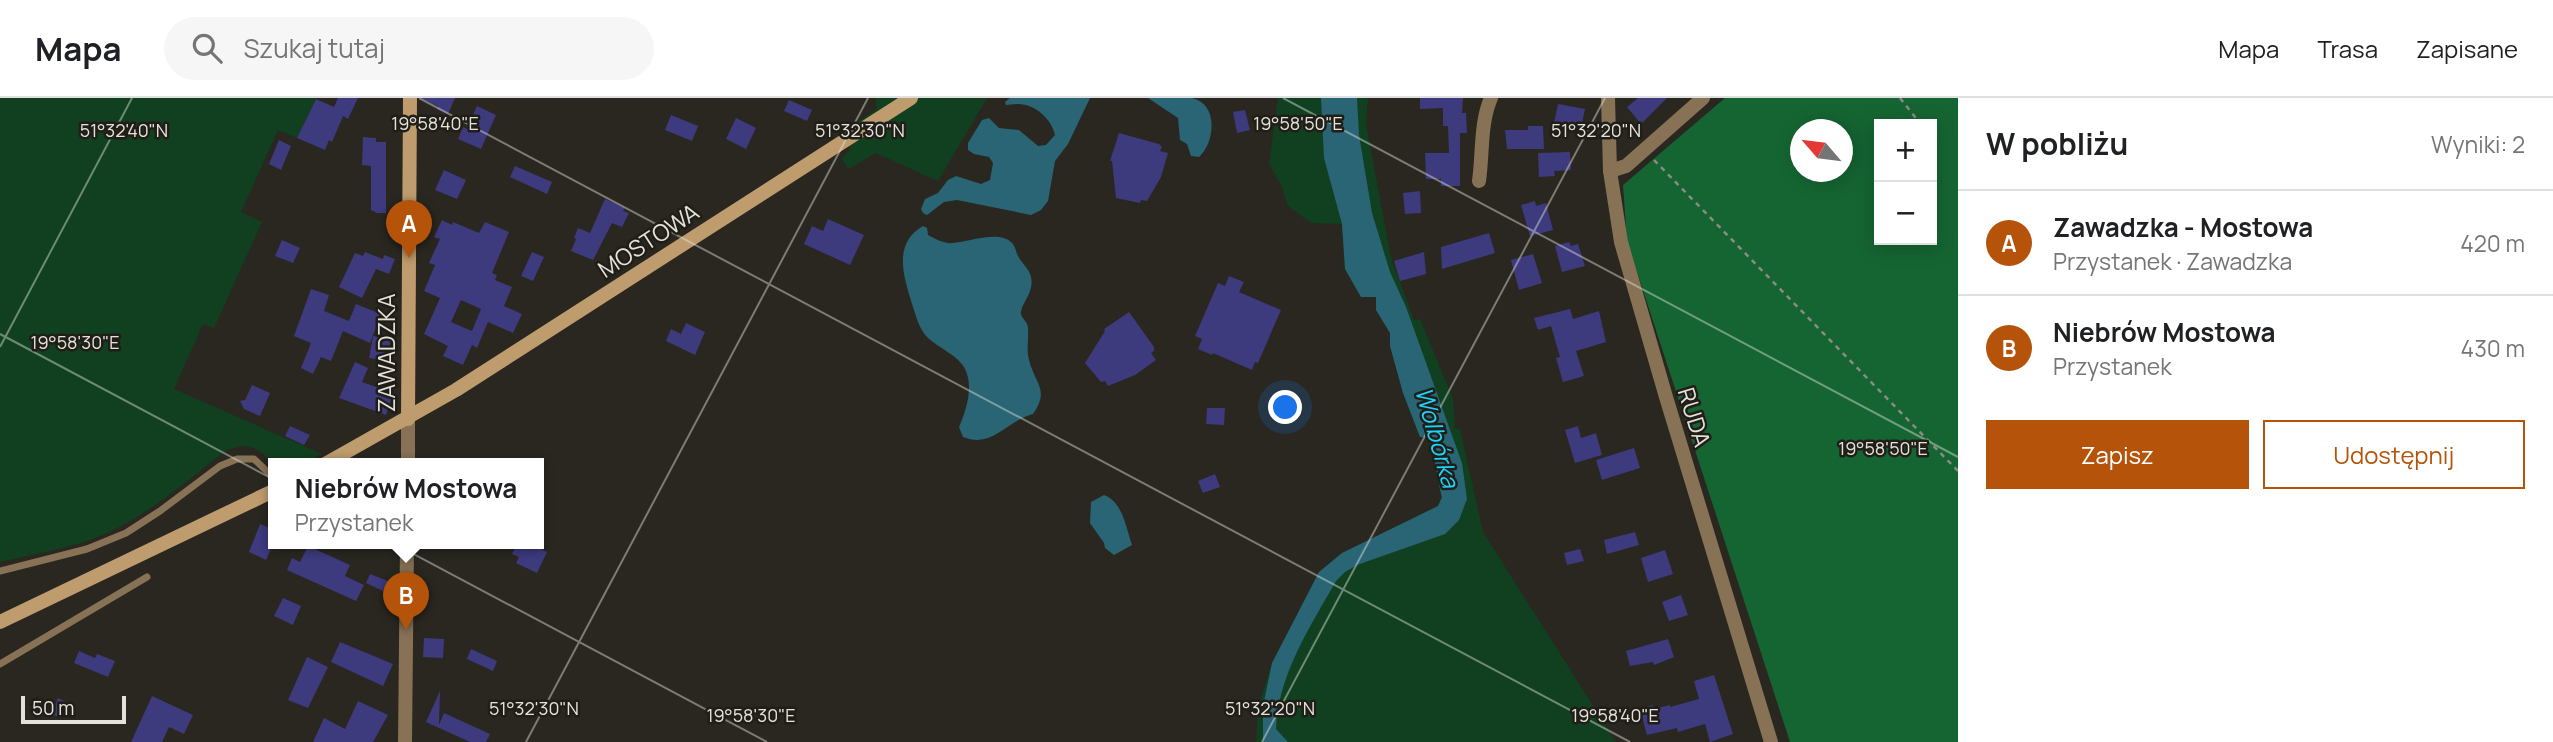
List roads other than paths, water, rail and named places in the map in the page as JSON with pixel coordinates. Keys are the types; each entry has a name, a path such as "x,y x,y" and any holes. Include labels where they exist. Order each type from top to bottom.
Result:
{"street":[{"name":"ZAWADZKA","path":"408,458 410,98"},
{"name":"MOSTOWA","path":"336,458 456,390 911,98"},
{"path":"1479,181 1484,124 1491,98"},
{"name":"RUDA","path":"1608,98 1610,171 1621,242 1677,437 1771,742"},
{"path":"1610,171 1626,166 1703,98"},
{"path":"0,622 268,493"},
{"path":"405,742 407,549"}],"lane":[{"path":"0,571 87,549 126,533 220,466 237,458 254,459 268,472"},
{"path":"0,664 147,577"}],"water":[{"path":"1010,98 1090,98 1068,144 1055,161 1048,201 1041,210 1031,215 957,200 944,202 927,215 923,213 921,209 925,199 938,193 948,180 956,176 981,184 990,180 993,163 989,157 968,150 968,143 982,120 989,118 999,128 1019,130 1038,146 1046,145 1055,135 1050,123 1041,113 1023,104 1006,105 1005,102"},
{"path":"1148,98 1192,98 1207,108 1212,124 1211,134 1199,157 1191,156 1187,144 1180,140 1178,118"},
{"name":"Wolbórka","path":"1321,98 1357,98 1359,135 1372,213 1390,272 1406,307 1462,463 1467,499 1459,520 1445,534 1357,565 1336,581 1297,652 1283,690 1276,729 1288,742 1263,742 1263,706 1272,663 1319,572 1342,553 1438,506 1442,497 1435,464 1434,438 1420,437 1403,393 1390,346 1390,333 1376,310 1376,297 1361,297 1345,269 1342,224 1324,158"},
{"path":"923,226 927,228 928,235 946,243 991,237 1006,239 1014,245 1032,280 1021,314 1028,326 1028,356 1040,387 1040,399 1033,414 1023,417 991,437 974,440 963,437 959,427 969,391 968,376 962,364 933,342 918,322 903,262 907,242 913,233"},
{"path":"1104,495 1120,509 1132,545 1114,555 1105,548 1090,523 1091,502"}],"place":[{"name":"Zawadzka - Mostowa","path":"409,258"},
{"name":"Niebrów Mostowa","path":"406,630"}]}
